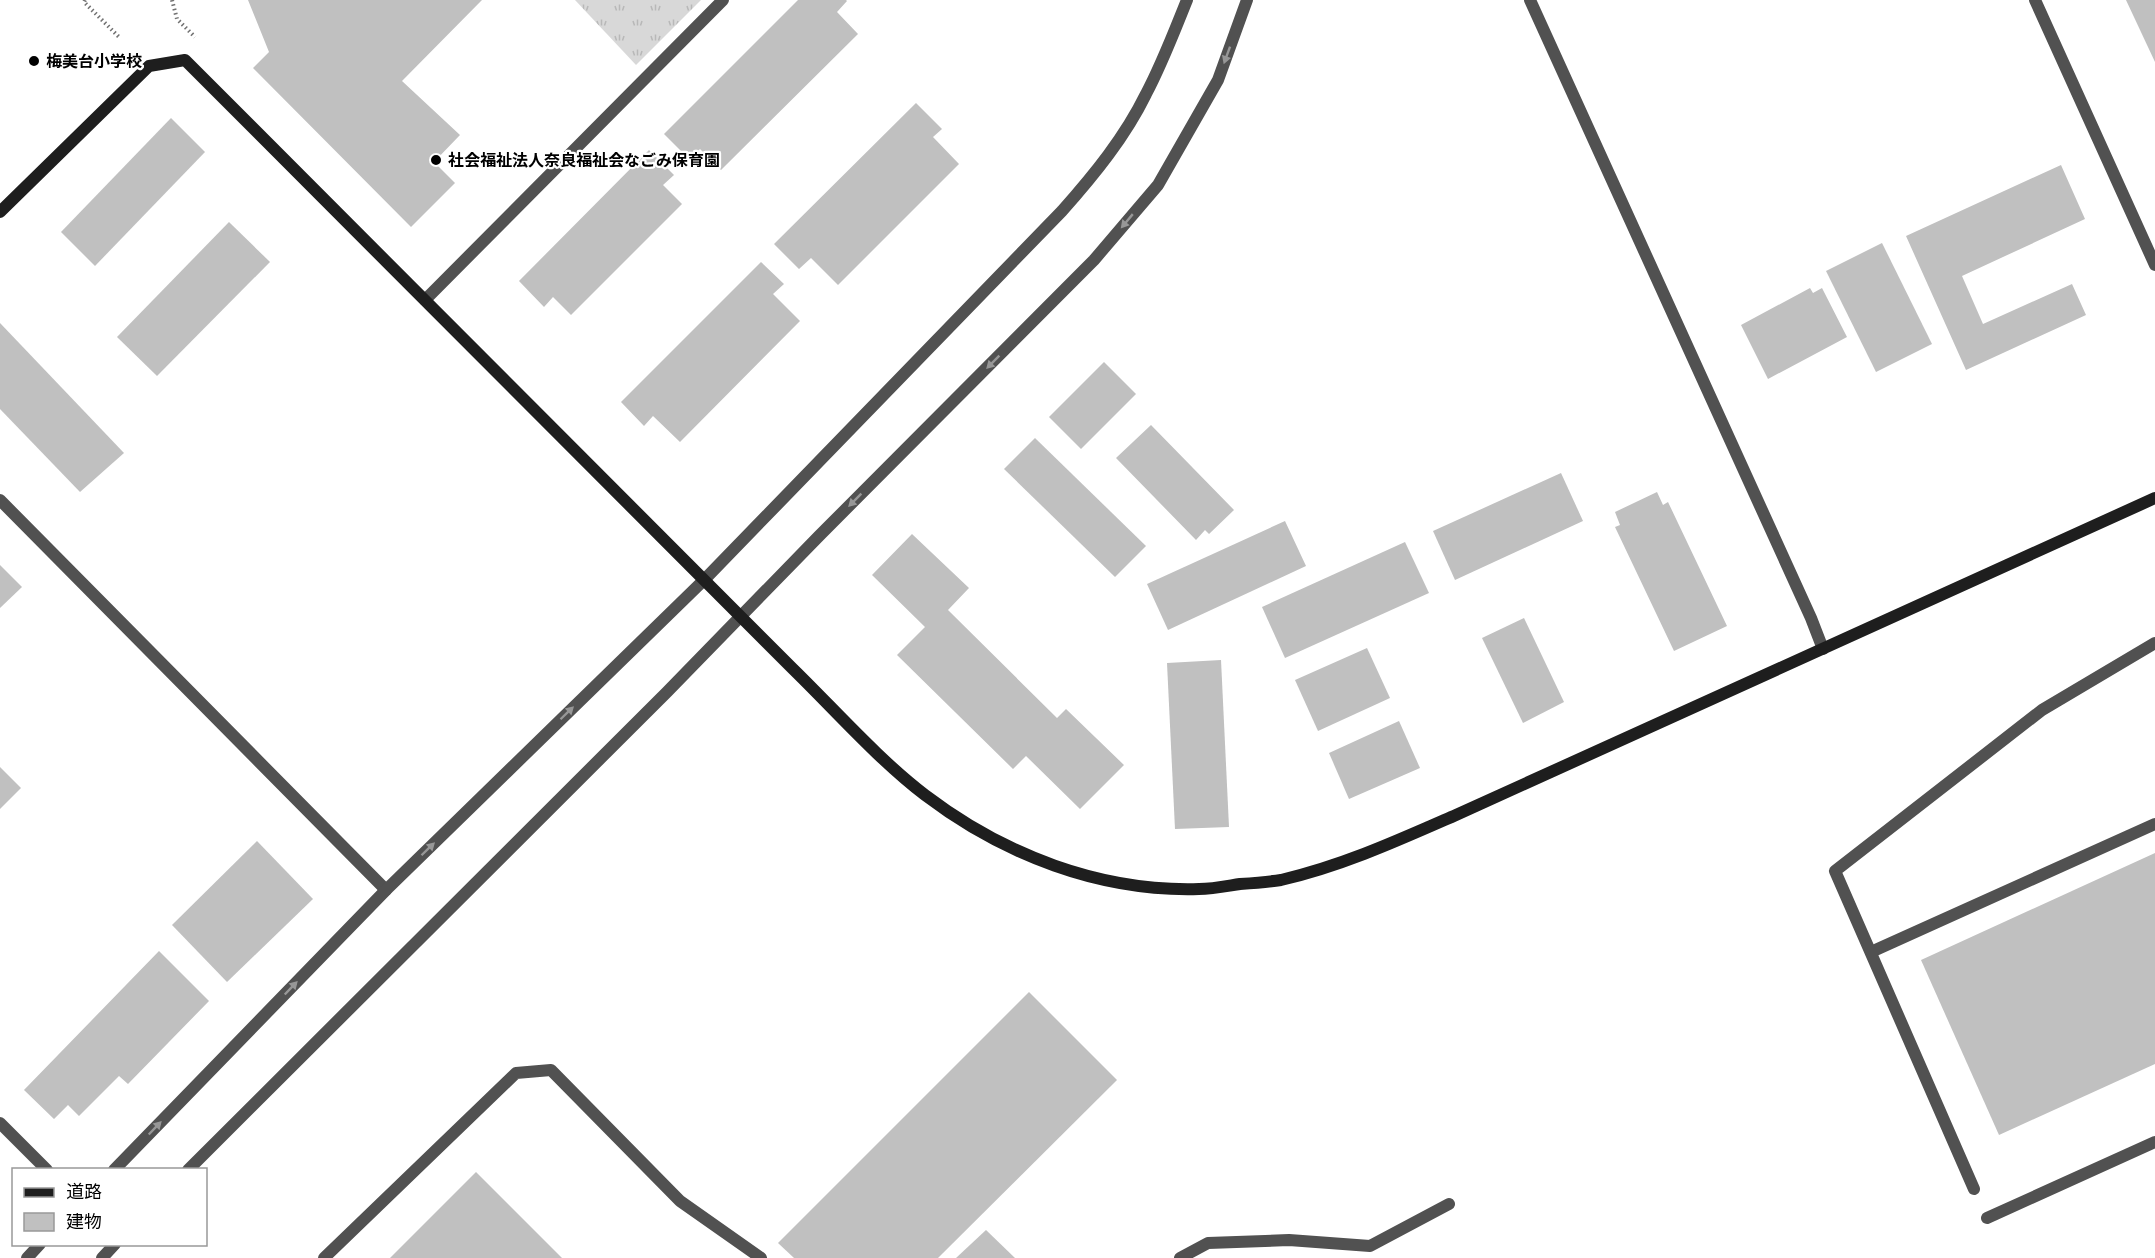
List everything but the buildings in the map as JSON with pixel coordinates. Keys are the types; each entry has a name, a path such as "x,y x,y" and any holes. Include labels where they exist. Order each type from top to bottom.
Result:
{"street":[{"path":"425,300 723,0"},
{"path":"116,1168 386,890 705,579 1062,211 1093,175 1120,138 1146,95 1186,0"},
{"path":"190,1168 1094,260 1158,185 1218,80 1247,0"},
{"path":"1530,0 1721,416 1823,649"},
{"path":"2035,0 2155,265"},
{"path":"0,212 149,66 184,60 894,768 924,794 966,824 1013,849 1054,867 1125,885 1199,889 1280,880 1356,858 2155,498"},
{"path":"0,500 386,890"},
{"path":"1974,1189 1835,871 2042,710 2155,643"},
{"path":"1871,952 2155,824"},
{"path":"324,1258 516,1072 551,1070 680,1201 760,1258"},
{"path":"0,1123 45,1168"},
{"path":"1987,1218 2155,1142"},
{"path":"1180,1258 1208,1243 1289,1240 1370,1246 1449,1204"},
{"path":"27,1258 39,1246"},
{"path":"102,1258 114,1246"}],"path":[{"path":"86,0 84,2 120,38"}],"green space":[{"path":"575,0 701,0 636,65"}],"place":[{"name":"梅美台小学校","path":"34,61"},
{"name":"社会福祉法人奈良福祉会なごみ保育園","path":"436,160"}]}
